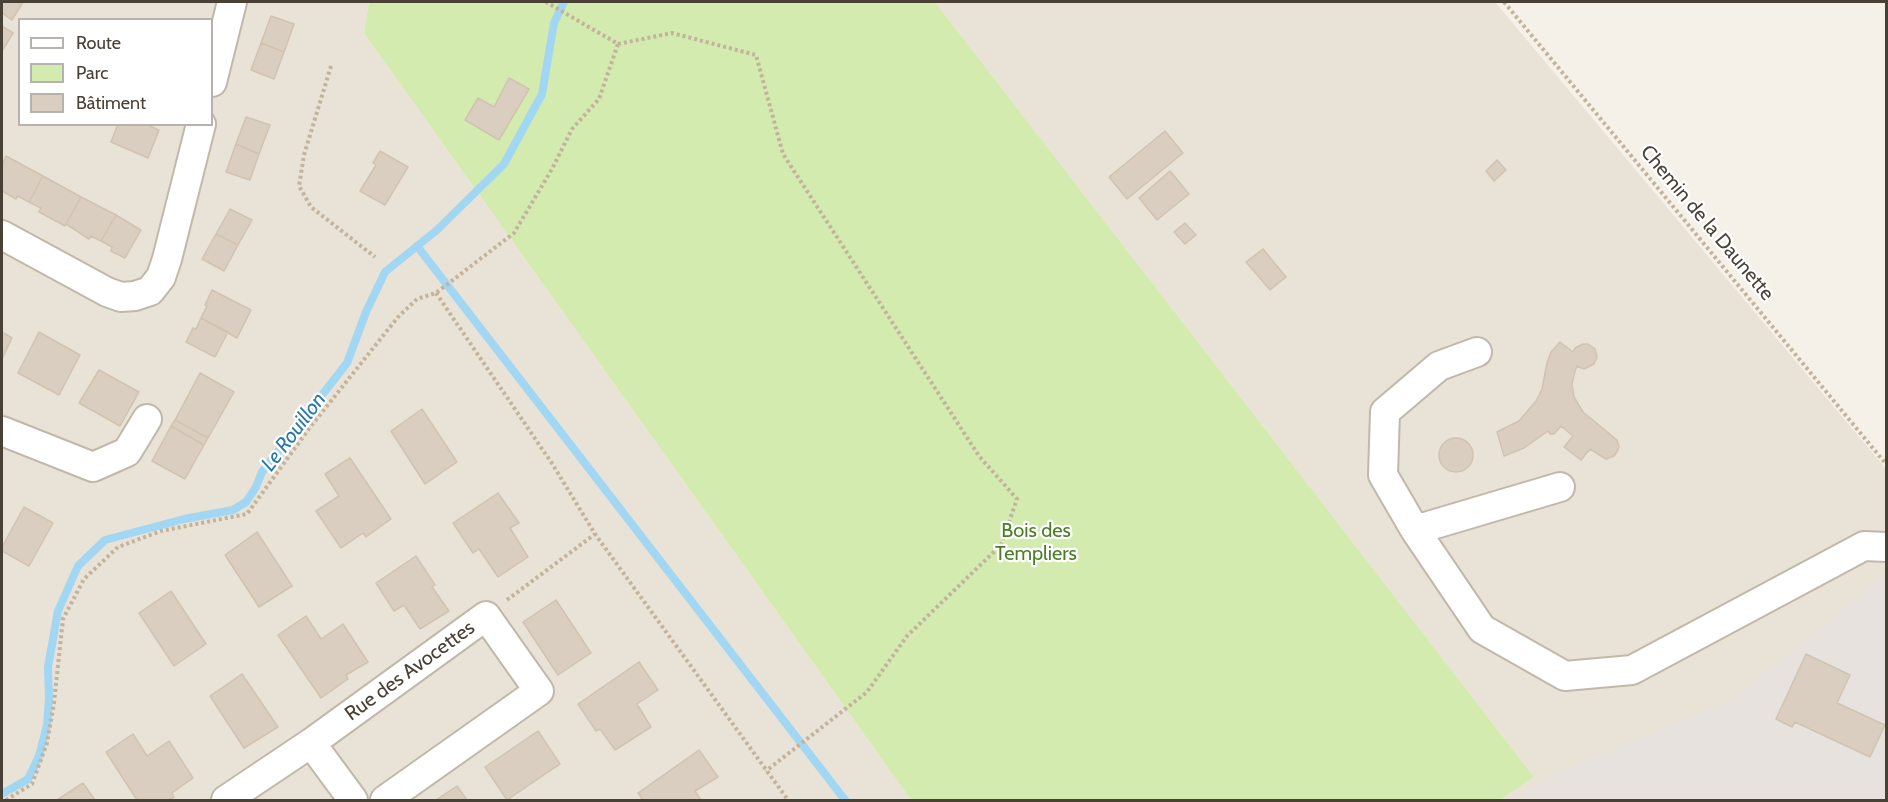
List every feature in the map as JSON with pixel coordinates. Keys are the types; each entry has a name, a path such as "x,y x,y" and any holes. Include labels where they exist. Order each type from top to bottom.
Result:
{"street":[{"path":"213,78 232,2"},
{"path":"2,235 107,292 121,297 135,296 150,291 161,277 167,259 200,126"},
{"path":"1477,352 1439,366 1385,412 1383,475 1415,530 1482,629 1565,676 1632,670 1864,546 1887,548"},
{"path":"2,431 11,437 93,467 127,452 147,419"},
{"path":"1415,530 1560,487"},
{"name":"Rue des Avocettes","path":"226,801 311,743 486,616 539,691 385,801"},
{"path":"311,743 353,801"}],"path":[{"path":"547,2 618,44 672,33 756,55 783,154 979,456 1017,499 1001,544 907,636 867,692 766,771"},
{"name":"Chemin de la Daunette","path":"1504,2 1887,464"},
{"path":"6,801 32,784 47,743 63,620 84,579 118,548 161,531 247,514 299,442 359,368 386,330 417,299 436,293 514,233 552,169 572,129 599,99 618,44"},
{"path":"331,66 304,155 299,186 311,207 375,257"},
{"path":"436,293 553,465 595,534 788,801"},
{"path":"486,616 595,534"}],"shaded area":[{"path":"2,2 369,2 364,33 911,800 2,800"},
{"path":"935,2 1495,2 1886,469 1886,800 1500,800 1534,777"},
{"path":"1886,574 1886,800 1517,800 1555,774 1729,701"}],"green space":[{"name":"Bois des Templiers","path":"369,2 935,2 1534,777 1500,800 911,800 364,33"}],"building":[{"path":"2,2 23,2 12,20 2,13"},
{"path":"271,16 294,24 284,52 261,43"},
{"path":"2,26 13,33 2,51"},
{"path":"261,43 284,52 274,79 251,70"},
{"path":"509,78 529,89 499,140 465,120 478,98 494,107"},
{"path":"246,117 270,125 259,154 236,144"},
{"path":"117,126 150,126 159,130 148,158 111,142"},
{"path":"1165,131 1183,153 1127,199 1109,177"},
{"path":"236,144 259,154 250,180 226,172"},
{"path":"380,151 408,167 385,205 360,191 376,165 373,163"},
{"path":"6,156 43,176 29,202 18,196 16,199 2,191 2,166"},
{"path":"1497,160 1506,170 1494,181 1486,171"},
{"path":"1170,171 1189,194 1157,220 1139,198"},
{"path":"43,176 81,197 65,226 39,212 41,208 29,202"},
{"path":"81,197 116,215 101,241 91,236 89,239 66,224"},
{"path":"230,209 252,220 238,245 216,234"},
{"path":"116,215 141,230 125,258 111,251 112,247 101,241"},
{"path":"1185,223 1196,235 1185,244 1174,232"},
{"path":"216,234 238,245 224,271 202,259"},
{"path":"1263,249 1286,277 1270,290 1246,262"},
{"path":"212,290 251,310 237,338 201,318"},
{"path":"201,318 228,332 215,357 186,342"},
{"path":"2,332 12,338 2,359"},
{"path":"39,332 80,355 59,395 18,373"},
{"path":"1560,342 1573,352 1575,348 1583,344 1588,344 1595,349 1597,357 1594,364 1584,369 1577,366 1572,384 1574,397 1583,412 1617,440 1619,447 1617,452 1606,459 1590,449 1581,460 1564,447 1573,436 1561,426 1554,434 1548,431 1524,448 1504,456 1497,432 1519,421 1536,401 1542,389 1551,352"},
{"path":"99,370 139,392 120,426 79,403"},
{"path":"200,373 234,392 208,438 175,420"},
{"path":"422,409 457,462 425,484 391,431"},
{"path":"175,420 208,438 204,445 171,426"},
{"path":"171,426 204,445 185,479 152,461"},
{"path":"1456,438 1468,443 1473,455 1468,467 1456,472 1444,467 1439,455 1444,443"},
{"path":"350,458 391,519 366,537 363,533 341,548 316,511 339,496 325,474"},
{"path":"498,493 519,523 510,528 528,557 498,577 479,549 473,553 453,523"},
{"path":"24,507 53,523 29,566 2,551"},
{"path":"257,532 292,586 259,607 225,555"},
{"path":"416,556 435,585 432,587 449,611 420,629 404,605 394,611 376,583"},
{"path":"171,591 206,644 174,666 139,613"},
{"path":"556,600 591,653 558,675 523,622"},
{"path":"306,616 321,639 343,624 368,662 346,675 348,679 321,698 278,635"},
{"path":"1806,654 1850,675 1837,703 1885,725 1870,757 1795,722 1792,727 1776,719"},
{"path":"639,662 658,690 637,704 651,727 615,750 600,729 596,731 578,704"},
{"path":"242,674 278,727 244,748 210,696"},
{"path":"538,731 560,764 507,800 485,767"},
{"path":"133,734 147,756 169,741 193,778 172,793 174,797 168,800 137,800 106,752"},
{"path":"699,750 718,777 695,791 701,800 643,800 638,793"},
{"path":"83,783 95,800 57,800"},
{"path":"457,786 467,800 436,800"}],"waterway":[{"name":"Le Rouillon","path":"2,794 28,779 39,756 47,725 48,667 58,611 78,566 105,540 184,519 233,510 246,502 262,472 347,363 366,312 385,272 437,230 504,164 542,94 554,23 564,2"},
{"path":"417,246 845,800"}]}
